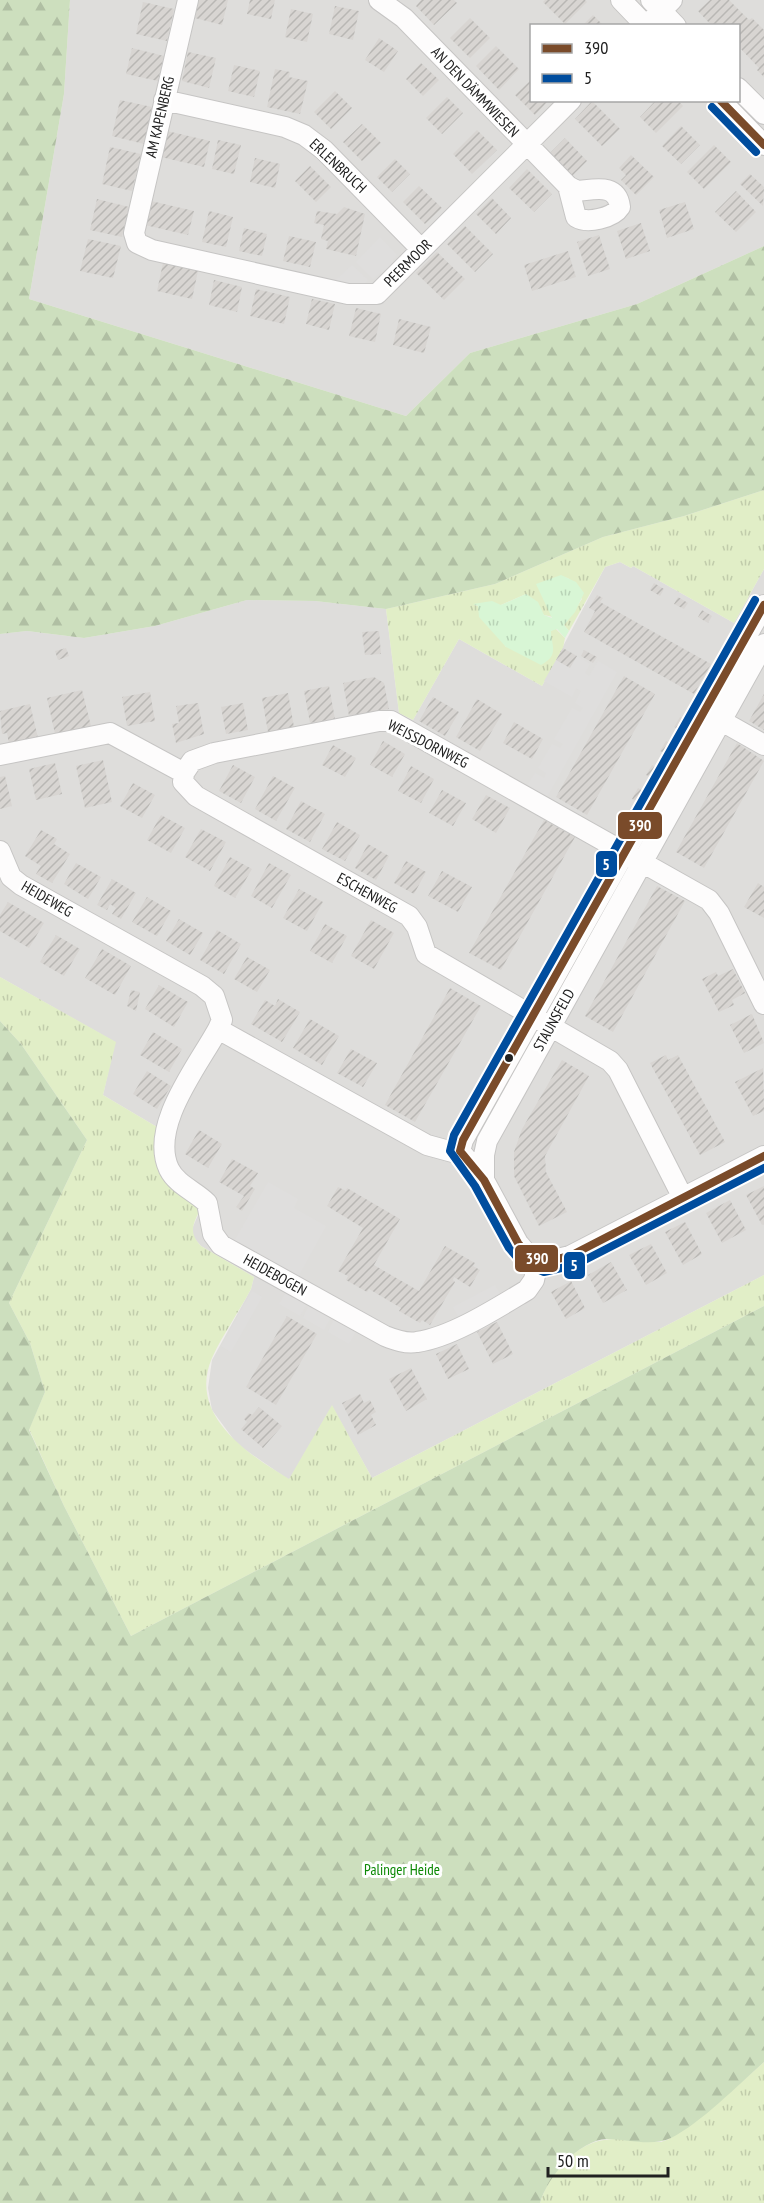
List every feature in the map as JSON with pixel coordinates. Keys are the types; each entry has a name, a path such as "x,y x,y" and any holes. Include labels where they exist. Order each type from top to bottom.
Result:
{"street":[{"name":"AM KAPENBERG","path":"134,233 188,0"},
{"name":"AN DEN DÄMMWIESEN","path":"379,0 404,18 568,186"},
{"path":"621,0 644,24"},
{"path":"647,24 661,4 675,24"},
{"path":"740,90 764,114"},
{"name":"ERLENBRUCH","path":"164,100 285,128 304,135 324,150 422,249"},
{"name":"PEERMOOR","path":"134,233 136,243 152,249 363,296 377,294 569,102"},
{"path":"722,102 764,145"},
{"name":"STAUNSFELD","path":"484,1180 483,1155 487,1141 642,864 764,605"},
{"name":"STAUNSFELD","path":"538,1261 528,1255 518,1243 484,1180 460,1154 463,1140 623,854 713,716 764,644"},
{"path":"713,716 764,745"},
{"name":"WEISSDORNWEG","path":"184,773 192,761 214,753 385,720 623,854"},
{"path":"0,755 110,733 184,773"},
{"name":"ESCHENWEG","path":"184,773 183,782 196,796 409,916 417,927 426,954 602,1054 618,1070 683,1198"},
{"name":"HEIDEWEG","path":"0,851 11,877 21,885 202,986 214,996 222,1020 218,1029"},
{"path":"623,854 715,905 764,1004"},
{"path":"218,1029 427,1146 460,1154"},
{"name":"HEIDEBOGEN","path":"218,1029 171,1112 165,1134 165,1154 170,1170 183,1186 207,1203 213,1234 221,1245 385,1336 401,1342 415,1343 437,1337 527,1290 534,1280 538,1261"},
{"path":"538,1261 556,1261 570,1256 764,1156"}],"shaded area":[{"path":"70,0 764,0 764,246 637,304 470,353 406,416 29,299 64,94"},
{"path":"380,237 397,255 392,261 395,266 385,277 380,273 373,279 356,262"},
{"path":"352,265 368,280 359,289 335,281"},
{"path":"620,562 631,568 633,566 734,623 764,569 764,1275 372,1478 332,1406 289,1480 237,1444 212,1410 208,1388 212,1360 251,1289 254,1277 201,1246 194,1238 192,1229 201,1208 165,1180 155,1162 157,1127 103,1095 115,1042 0,977 0,634 27,631 84,638 155,626 247,600 315,601 386,609 399,713 413,720 459,639 542,686 605,567"},
{"path":"563,648 590,664 585,673 589,676 598,661 617,672 547,797 527,786 535,773 544,778 546,773 538,768 552,744 560,748 563,744 554,739 572,708 580,712 583,708 575,703 581,691 576,688 572,697 544,681"},
{"path":"268,1182 298,1199 294,1208 326,1226 297,1279 233,1243"},
{"path":"495,1285 502,1297 460,1320 453,1307"},
{"path":"252,1291 262,1297 231,1352 221,1346"},
{"path":"286,1292 356,1331 349,1344 328,1332 333,1320 330,1319 324,1330 303,1318 308,1306 300,1316 279,1304"}],"green space":[{"path":"0,0 70,0 64,94 29,299 406,416 470,353 637,304 764,246 764,490 684,516 603,537 495,584 386,609 315,601 247,600 155,626 84,638 27,631 0,634"},
{"path":"764,490 764,569 734,623 633,566 631,568 620,562 605,567 569,631 564,625 582,599 568,578 561,577 553,617 544,615 526,594 501,605 474,605 478,606 506,647 551,635 551,631 555,628 565,638 563,648 542,686 459,639 413,720 399,713 386,609 495,584 603,537 684,516"},
{"path":"561,575 576,582 584,593 575,612 564,625 569,631 565,638 557,629 551,631 553,654 541,665 506,647 479,617 478,606 473,604 492,601 501,605 526,594 538,602 544,615 552,618 536,584"},
{"path":"0,977 116,1042 103,1095 157,1127 155,1143 158,1167 178,1191 201,1208 193,1228 197,1241 201,1246 254,1277 251,1289 212,1358 206,1379 208,1398 215,1415 240,1445 289,1479 332,1405 372,1478 764,1275 764,1306 131,1636 64,1506 29,1429 45,1392 30,1343 9,1303 87,1140 21,1044 0,1021"},
{"name":"Palinger Heide","path":"0,1021 21,1044 87,1140 9,1303 30,1343 45,1392 29,1430 64,1506 131,1636 764,1306 764,2062 719,2103 683,2131 664,2141 639,2142 607,2139 585,2146 565,2162 557,2172 540,2203 0,2203"},
{"path":"764,2062 764,2203 540,2203 556,2172 582,2148 611,2139 661,2142 669,2139 719,2102"}],"building":[{"path":"199,0 228,0 222,25 195,18"},
{"path":"250,0 275,0 271,19 247,14"},
{"path":"421,0 454,0 457,3 434,25 416,6"},
{"path":"545,0 585,0 587,2 565,24 543,2"},
{"path":"710,0 729,0 749,20 752,18 764,30 764,77 757,70 759,68 740,48 740,24 710,24 698,11"},
{"path":"143,2 174,9 167,41 136,34"},
{"path":"335,6 359,11 353,40 329,34"},
{"path":"291,9 313,14 307,42 285,37"},
{"path":"593,15 602,24 584,24"},
{"path":"470,18 490,38 470,58 450,38"},
{"path":"379,38 398,51 384,72 365,60"},
{"path":"496,46 519,69 499,90 476,66"},
{"path":"132,48 164,56 158,81 126,74"},
{"path":"188,52 216,58 209,88 182,81"},
{"path":"421,63 439,80 423,96 406,79"},
{"path":"234,65 260,71 254,97 228,91"},
{"path":"275,69 290,72 289,77 308,81 300,114 267,107"},
{"path":"530,81 530,102 547,102 535,115 515,95"},
{"path":"335,91 352,108 331,129 314,112"},
{"path":"447,97 463,113 442,134 426,118"},
{"path":"120,100 152,107 144,144 112,136"},
{"path":"593,102 620,129 602,146 575,119"},
{"path":"654,102 680,102 683,106 656,133 640,117"},
{"path":"362,124 381,143 362,161 343,142"},
{"path":"681,126 700,145 681,164 662,146"},
{"path":"477,130 497,150 472,174 453,154"},
{"path":"167,131 210,141 204,167 161,157"},
{"path":"565,138 587,161 572,176 550,153"},
{"path":"218,140 241,145 234,174 212,169"},
{"path":"714,145 731,162 704,189 687,172"},
{"path":"110,147 141,154 132,191 102,184"},
{"path":"631,155 654,177 636,195 621,180 626,175 619,168"},
{"path":"255,158 280,164 275,188 250,182"},
{"path":"395,159 410,174 392,192 377,177"},
{"path":"310,166 331,187 316,202 295,181"},
{"path":"527,169 552,194 534,212 509,188"},
{"path":"750,174 764,187 763,206 740,184"},
{"path":"419,186 442,208 425,224 403,202"},
{"path":"736,191 756,212 736,232 715,212"},
{"path":"492,198 511,218 496,234 476,214"},
{"path":"97,199 129,207 122,237 90,230"},
{"path":"151,201 194,211 188,235 145,225"},
{"path":"685,202 694,229 667,238 659,210"},
{"path":"344,207 365,214 356,256 326,249 328,241 321,239 324,225 314,223 317,211 337,214"},
{"path":"209,211 233,217 226,247 202,242"},
{"path":"641,223 650,251 626,259 617,231"},
{"path":"465,226 493,254 475,272 447,244"},
{"path":"244,228 267,234 262,256 239,251"},
{"path":"599,235 610,269 588,276 577,242"},
{"path":"289,236 316,242 310,267 283,261"},
{"path":"88,239 121,246 113,278 80,271"},
{"path":"568,251 576,277 532,291 524,265"},
{"path":"437,252 465,279 444,300 416,273"},
{"path":"163,263 198,271 192,299 157,291"},
{"path":"214,280 242,287 237,312 209,305"},
{"path":"256,289 290,297 284,324 250,316"},
{"path":"312,299 335,304 329,330 306,324"},
{"path":"356,308 381,314 375,342 349,336"},
{"path":"399,319 431,327 424,353 393,345"},
{"path":"654,583 664,589 660,596 650,590"},
{"path":"597,595 603,598 600,602 711,664 694,694 584,632 595,611 589,608"},
{"path":"678,597 688,603 684,609 674,604"},
{"path":"702,610 712,616 708,623 698,617"},
{"path":"379,631 381,654 365,655 362,632"},
{"path":"66,648 69,656 58,660 55,651"},
{"path":"563,648 577,656 570,668 556,660"},
{"path":"584,650 597,657 593,663 581,656"},
{"path":"624,676 655,694 587,815 556,797"},
{"path":"374,677 384,683 389,709 349,716 343,683"},
{"path":"329,686 335,719 310,723 304,691"},
{"path":"82,690 91,726 55,734 47,698"},
{"path":"150,692 155,721 127,726 122,697"},
{"path":"288,693 294,727 268,732 262,698"},
{"path":"764,694 764,730 749,721"},
{"path":"433,697 459,712 445,736 419,721"},
{"path":"477,699 502,714 480,751 456,737"},
{"path":"198,703 204,734 176,743 172,724 179,723 176,706"},
{"path":"243,703 248,730 226,734 221,707"},
{"path":"30,704 38,738 9,744 7,733 2,734 0,711"},
{"path":"680,717 686,720 680,730 674,727"},
{"path":"514,722 543,739 532,759 503,743"},
{"path":"383,741 405,754 392,777 370,765"},
{"path":"666,741 672,744 667,754 660,751"},
{"path":"737,743 764,761 704,868 676,852"},
{"path":"333,745 356,758 345,777 322,765"},
{"path":"103,760 112,802 85,808 76,766"},
{"path":"55,763 62,794 36,800 29,769"},
{"path":"233,765 255,777 241,803 219,791"},
{"path":"652,765 658,768 653,778 646,775"},
{"path":"411,766 434,779 421,803 398,791"},
{"path":"5,776 12,806 0,809 0,777"},
{"path":"273,776 295,788 276,821 255,809"},
{"path":"133,783 155,795 142,818 120,806"},
{"path":"638,788 645,792 639,802 632,799"},
{"path":"442,790 466,803 453,826 429,813"},
{"path":"486,795 510,808 496,833 472,819"},
{"path":"301,801 325,814 310,842 286,829"},
{"path":"624,813 631,817 625,827 618,823"},
{"path":"161,815 185,828 171,853 147,840"},
{"path":"544,820 575,837 501,970 469,953"},
{"path":"337,822 360,835 345,861 322,849"},
{"path":"201,829 226,842 210,871 185,857"},
{"path":"41,830 57,839 54,844 70,854 52,883 36,874 41,866 25,856"},
{"path":"368,844 389,856 376,880 355,868"},
{"path":"230,857 252,869 235,898 214,886"},
{"path":"406,861 426,872 414,894 394,883"},
{"path":"76,863 101,877 88,899 64,884"},
{"path":"269,863 291,875 272,908 251,896"},
{"path":"442,871 472,887 458,912 428,896"},
{"path":"112,879 136,893 121,919 112,914 116,908 110,904 107,910 97,905"},
{"path":"758,883 764,887 764,918 744,907"},
{"path":"657,886 685,901 613,1032 585,1016"},
{"path":"299,889 323,902 307,931 283,918"},
{"path":"147,897 171,911 157,936 132,922"},
{"path":"8,902 44,923 29,948 0,931 0,915"},
{"path":"179,919 203,933 190,955 166,941"},
{"path":"371,920 394,933 374,969 351,956"},
{"path":"325,924 347,936 332,963 310,951"},
{"path":"217,930 241,944 224,974 200,960"},
{"path":"56,935 80,949 64,976 40,962"},
{"path":"102,949 131,966 115,995 85,978"},
{"path":"247,957 270,970 257,992 234,979"},
{"path":"733,969 745,993 732,1000 734,1005 719,1012 702,979 716,972 718,976"},
{"path":"159,985 188,1002 174,1027 145,1009"},
{"path":"450,988 481,1006 415,1122 385,1105"},
{"path":"131,990 140,992 136,1011 127,1006"},
{"path":"278,999 300,1012 282,1042 251,1024 265,1000 275,1006"},
{"path":"752,1014 764,1043 744,1053 730,1025"},
{"path":"310,1019 339,1036 322,1065 293,1048"},
{"path":"153,1032 182,1049 169,1072 140,1055"},
{"path":"351,1049 377,1063 363,1087 337,1073"},
{"path":"666,1055 668,1060 678,1055 725,1142 700,1155 650,1063"},
{"path":"562,1060 589,1076 545,1156 546,1172 567,1212 539,1226 514,1176 514,1152 522,1129"},
{"path":"763,1068 764,1111 753,1116 735,1082"},
{"path":"147,1071 171,1086 157,1109 133,1094"},
{"path":"199,1130 222,1144 208,1168 185,1154"},
{"path":"232,1159 258,1173 250,1186 255,1189 242,1211 236,1207 244,1196 219,1182"},
{"path":"764,1186 764,1224 762,1225 746,1195"},
{"path":"338,1187 346,1191 347,1188 400,1219 374,1265 391,1275 419,1291 445,1246 475,1263 473,1266 480,1270 470,1287 454,1277 455,1282 430,1325 422,1320 420,1323 399,1311 401,1308 369,1289 367,1292 346,1280 348,1276 338,1271 363,1228 327,1206"},
{"path":"730,1200 746,1230 722,1243 706,1213"},
{"path":"685,1222 702,1254 683,1265 665,1232"},
{"path":"651,1244 667,1273 646,1285 629,1255"},
{"path":"611,1262 627,1290 603,1303 588,1275"},
{"path":"571,1281 585,1308 566,1319 551,1292"},
{"path":"287,1316 317,1334 276,1405 246,1387"},
{"path":"497,1322 513,1354 493,1364 477,1332"},
{"path":"457,1344 469,1369 448,1379 436,1354"},
{"path":"411,1368 427,1399 406,1411 389,1379"},
{"path":"360,1394 364,1403 370,1400 376,1412 371,1415 376,1425 358,1435 342,1403"},
{"path":"259,1407 282,1426 263,1448 241,1429 247,1422 244,1419 249,1413 252,1415"}],"transit line":[{"name":"390","path":"722,102 764,145"},
{"name":"5","path":"712,107 756,152"},
{"name":"5","path":"755,600 454,1135 450,1151 475,1186 509,1248 521,1262 544,1272 575,1265 764,1168"},
{"name":"390","path":"764,605 463,1140 460,1151 484,1180 518,1243 528,1255 545,1262 570,1256 764,1156"}]}
